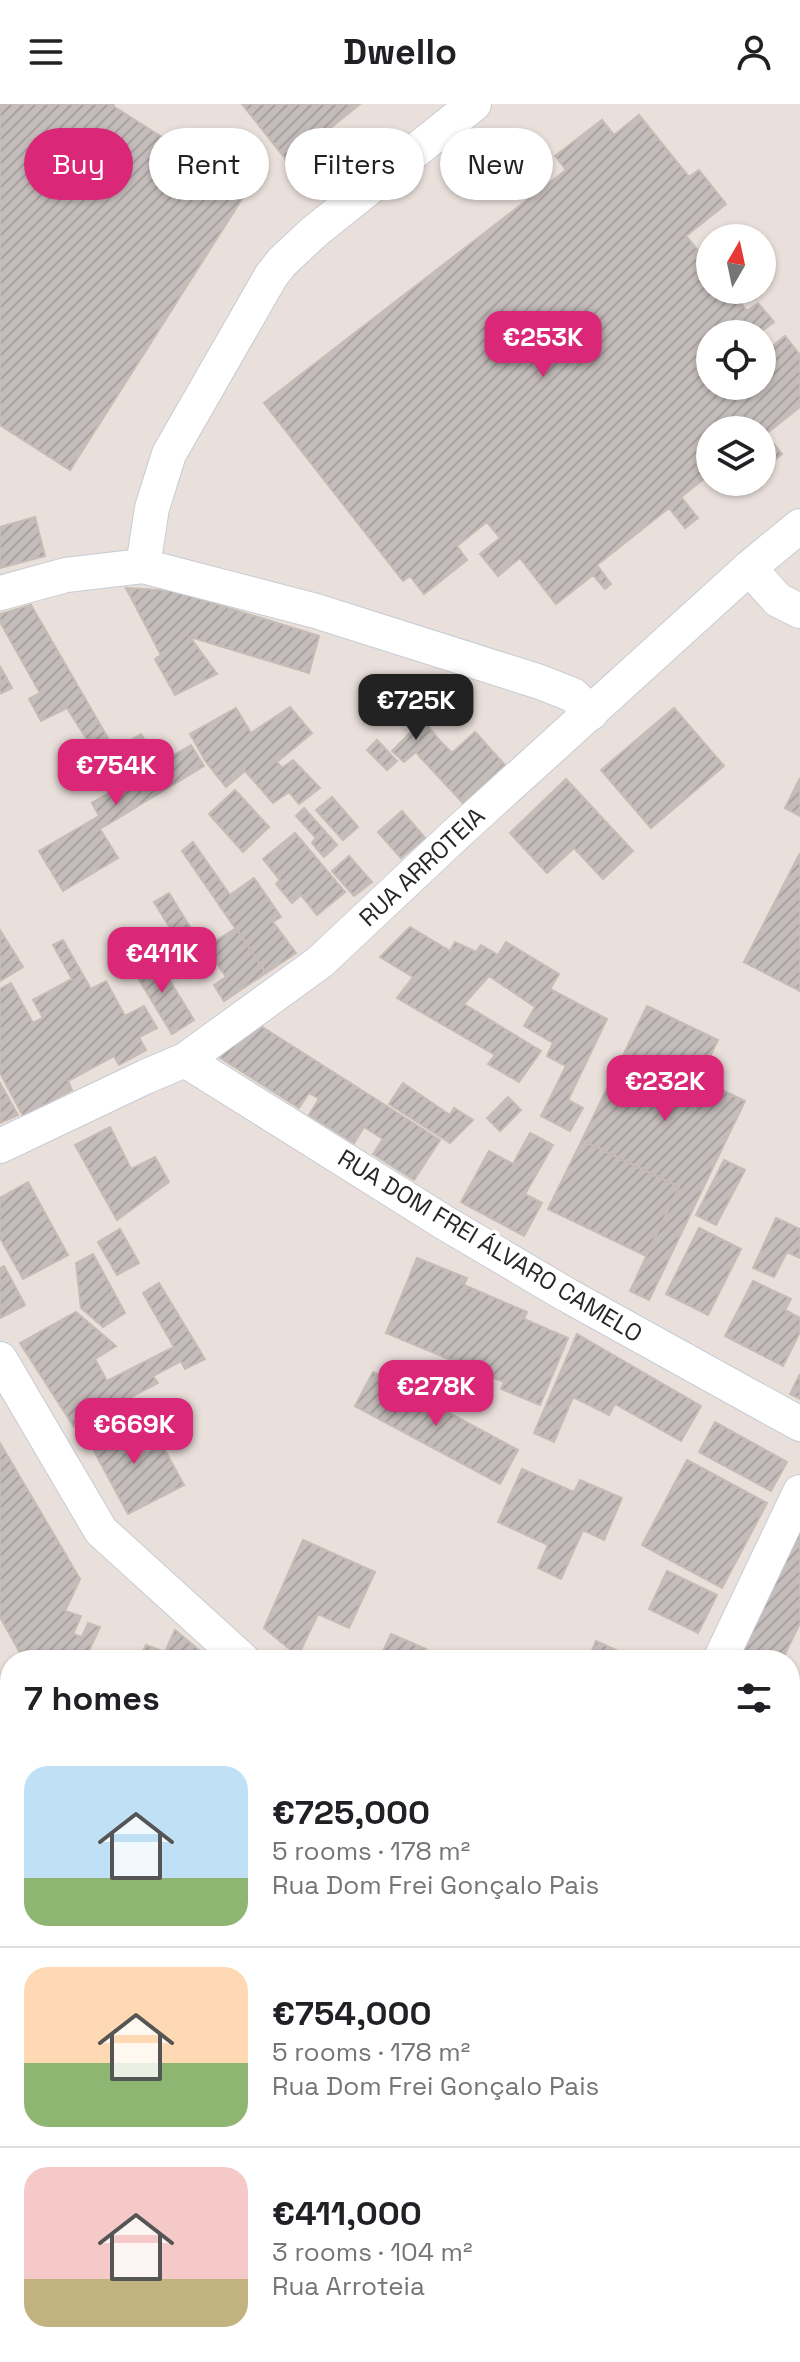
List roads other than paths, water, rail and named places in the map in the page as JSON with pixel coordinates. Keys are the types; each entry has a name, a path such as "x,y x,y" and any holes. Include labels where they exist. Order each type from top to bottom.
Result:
{"street":[{"path":"143,566 152,508 169,454 271,276 314,232 474,104"},
{"name":"RUA ARROTEIA","path":"0,1146 185,1060 320,962 455,835 749,568 800,526"},
{"path":"0,593 66,575 143,566 316,611 540,682 573,695 591,713"},
{"path":"749,568 778,600 800,611"},
{"name":"RUA DOM FREI ÁLVARO CAMELO","path":"185,1060 445,1223 567,1295 800,1424"},
{"path":"0,1359 101,1531 227,1650"},
{"path":"725,1650 800,1492"}]}
